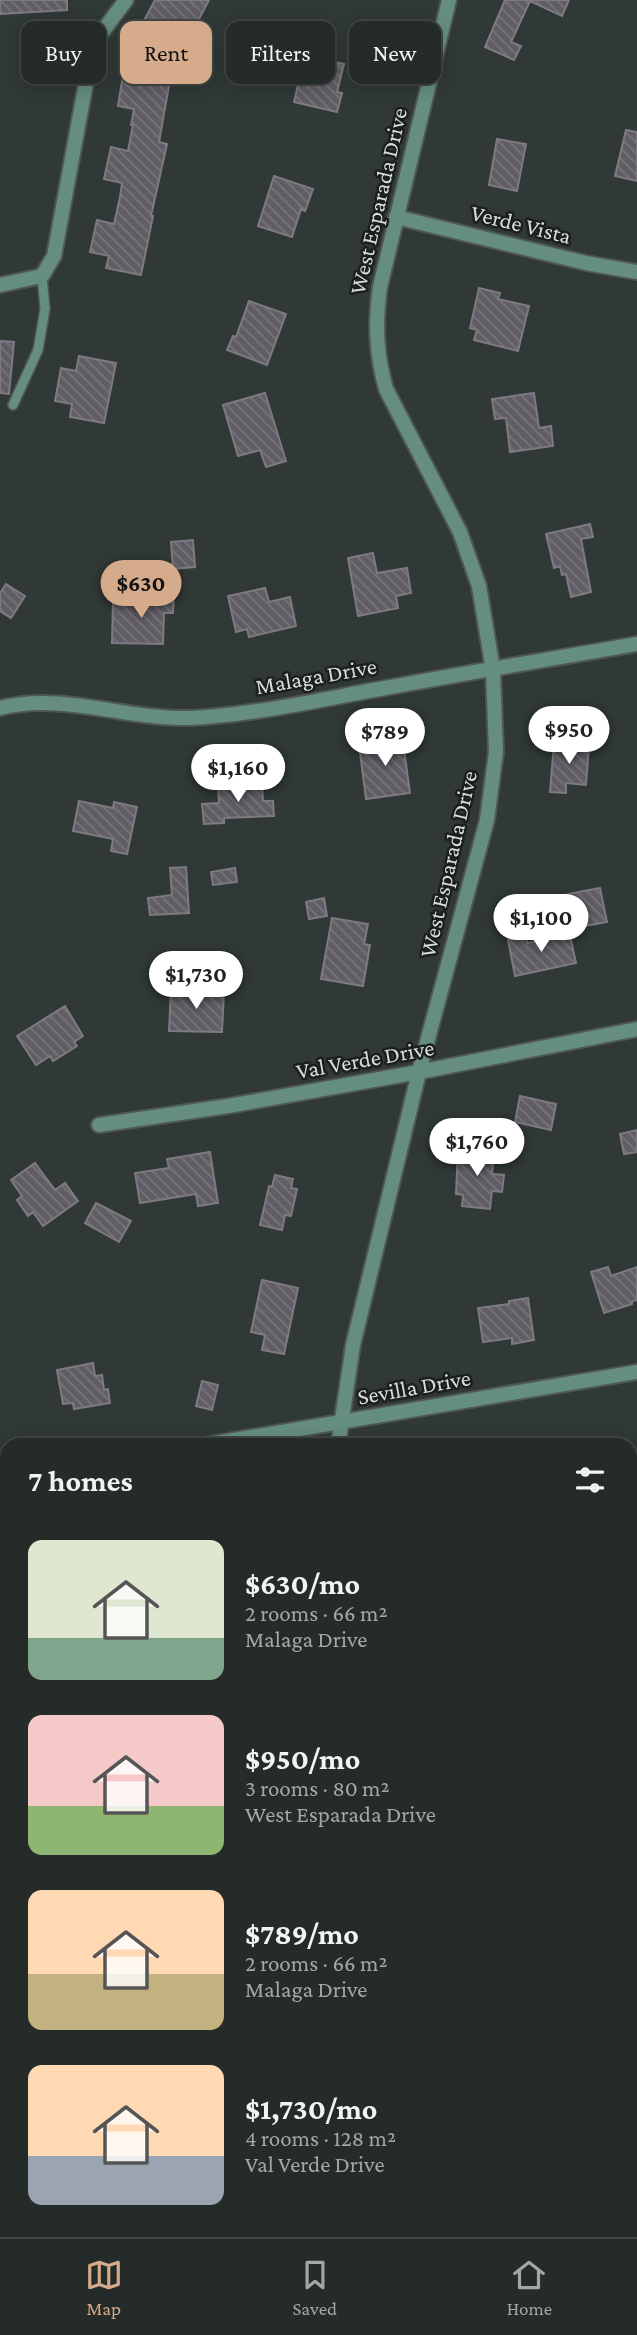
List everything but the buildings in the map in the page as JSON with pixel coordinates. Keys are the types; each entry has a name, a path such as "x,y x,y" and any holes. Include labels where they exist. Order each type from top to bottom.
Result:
{"street":[{"path":"0,285 42,276 54,256 90,61 97,38 126,0"},
{"name":"West Esparada Drive","path":"339,1438 356,1332 419,1072 489,809 496,752 493,670 485,614 470,559 447,506 393,404 380,366 376,317 396,216 449,0"},
{"name":"Verde Vista","path":"396,216 586,263 637,272"},
{"name":"Malaga Drive","path":"0,708 13,705 62,705 192,718 324,700 637,644"},
{"name":"Val Verde Drive","path":"99,1125 228,1106 419,1072 637,1028"},
{"name":"Sevilla Drive","path":"247,1438 637,1372"}],"lane":[{"path":"13,405 38,349 45,309 42,276"}]}
